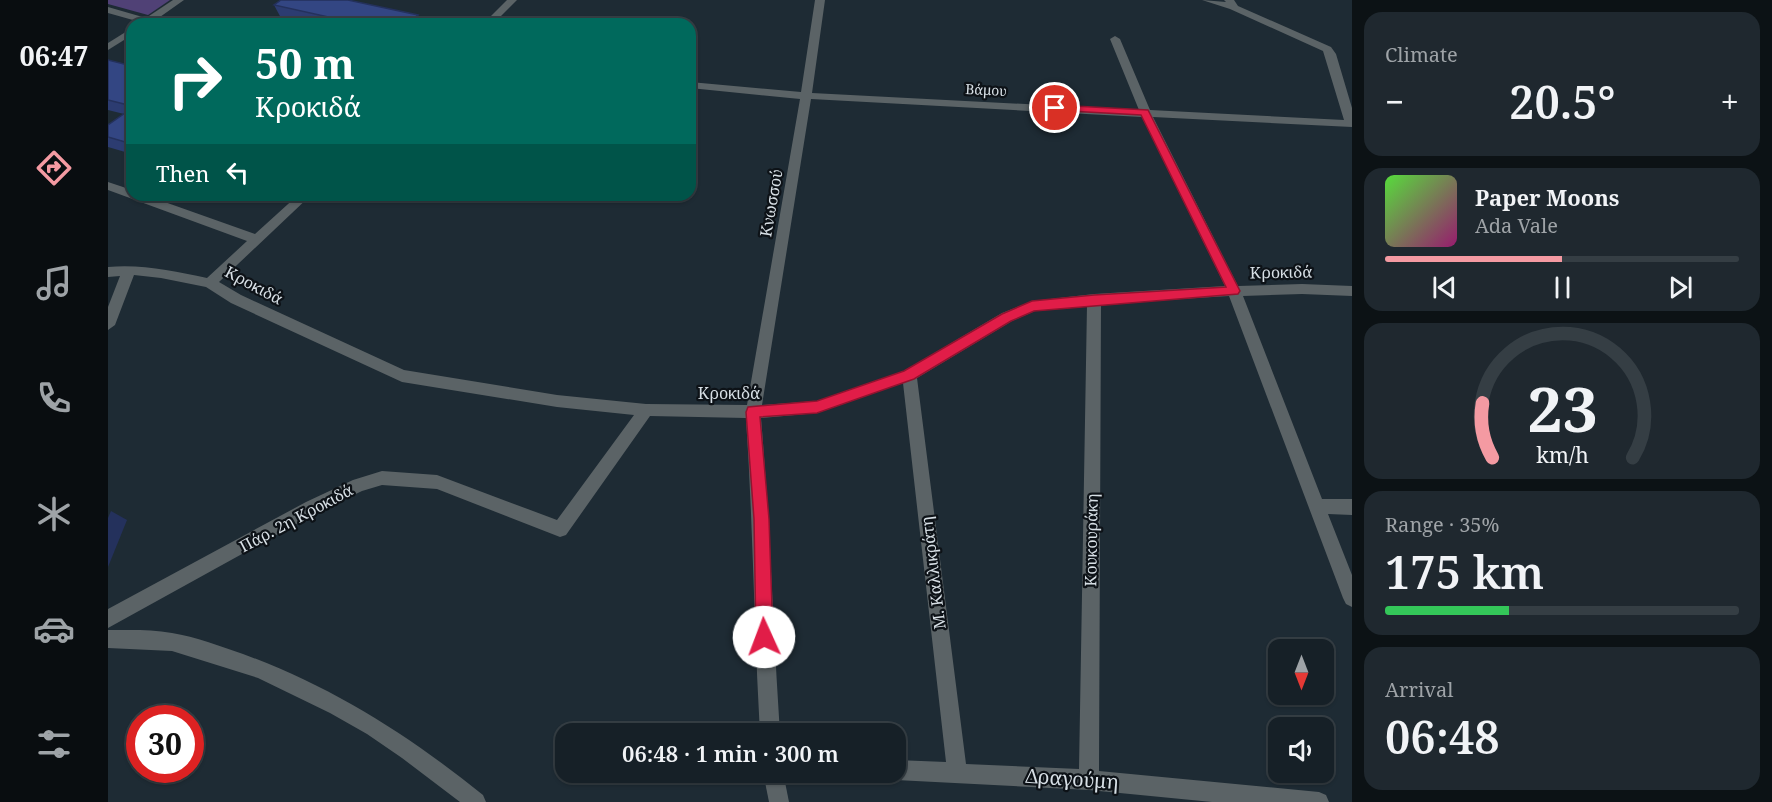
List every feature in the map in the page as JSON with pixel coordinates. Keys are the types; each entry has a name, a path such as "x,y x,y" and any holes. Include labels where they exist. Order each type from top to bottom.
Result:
{"street":[{"path":"151,18 179,0"},
{"path":"494,18 512,0"},
{"name":"Κνωσσού","path":"770,723 761,519 753,412 820,0"},
{"path":"1207,0 1231,3 1327,49 1331,54 1352,124"},
{"path":"108,10 133,18"},
{"path":"108,47 126,35"},
{"path":"1115,39 1145,112 1234,291 1352,598"},
{"name":"Βάμου","path":"696,86 806,96 1352,124"},
{"path":"108,186 126,192"},
{"path":"149,201 256,240"},
{"path":"210,282 298,201"},
{"path":"108,325 129,270"},
{"name":"Κροκιδά","path":"108,272 129,270 210,282 237,299 402,376 556,402 646,410 753,412 817,407 909,375 1007,317 1032,306 1094,299 1234,291 1302,289 1352,291"},
{"name":"Κουκουράκη","path":"1089,780 1094,299"},
{"name":"Μ. Καλλικράτη","path":"909,375 957,771"},
{"name":"Πάρ. 2η Κροκιδά","path":"108,619 312,507 360,485 382,478 437,482 560,529 646,410"},
{"path":"1317,506 1352,507"},
{"path":"108,639 179,643 251,667 298,686 384,733 435,767 476,802"},
{"name":"Δραγούμη","path":"906,770 957,771 1089,780 1319,802"},
{"path":"775,783 779,802"}],"shaded area":[{"path":"108,0 170,0 148,15 108,4"}],"building":[{"path":"281,0 348,0 418,15 415,18 333,18 274,5"},
{"path":"108,60 126,64 126,104 108,100"},
{"path":"126,112 126,142 108,137 108,125"}],"route":[{"path":"764,637 761,519 753,412 817,407 909,375 1007,317 1032,306 1094,299 1234,291 1145,112 1055,108"}]}
